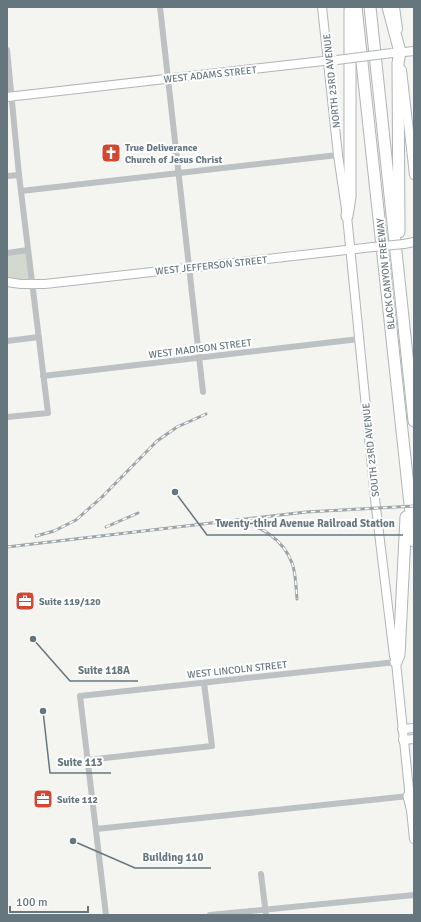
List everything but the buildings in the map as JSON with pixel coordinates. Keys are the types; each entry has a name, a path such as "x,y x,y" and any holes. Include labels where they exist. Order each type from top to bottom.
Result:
{"highway":[{"path":"347,216 350,197 350,7"},
{"name":"BLACK CANYON FREEWAY","path":"356,7 414,541"},
{"name":"BLACK CANYON FREEWAY","path":"370,7 414,421"},
{"path":"388,7 398,63 399,233 396,256"},
{"path":"396,662 399,655 407,474"},
{"path":"409,796 414,816"}],"main road":[{"name":"NORTH 23RD AVENUE","path":"322,7 338,155"},
{"path":"395,7 396,53 412,147 414,175"},
{"name":"WEST ADAMS STREET","path":"9,97 414,51"},
{"name":"SOUTH 23RD AVENUE","path":"338,155 347,216 377,515 394,656 396,662 414,839"},
{"name":"WEST JEFFERSON STREET","path":"7,282 32,284 413,242"},
{"path":"402,729 414,728"},
{"path":"403,740 414,739"}],"street":[{"path":"160,7 203,392"},
{"path":"7,50 9,97 48,413 7,417"},
{"path":"21,191 338,155"},
{"path":"7,176 19,175"},
{"path":"7,253 28,250"},
{"path":"7,341 39,337"},
{"name":"WEST MADISON STREET","path":"43,376 359,339"},
{"name":"WEST LINCOLN STREET","path":"87,760 80,696 396,662"},
{"path":"106,915 87,760 212,746 204,683"},
{"path":"96,829 409,796"},
{"path":"261,874 265,912"},
{"path":"210,915 265,912 414,895"}],"shaded area":[{"path":"28,250 32,284 7,282 7,253"}],"railway":[{"path":"36,536 54,531 76,520 102,497 157,441 177,427 206,414"},
{"path":"7,547 306,512 414,506"},
{"path":"106,527 138,513"},
{"path":"237,522 246,523 263,530 283,548 292,563 296,581 297,599"}],"place":[{"name":"True Deliverance Church of Jesus Christ","path":"111,153"},
{"name":"Twenty-third Avenue Railroad Station","path":"175,492"},
{"name":"Suite 119/120","path":"25,601"},
{"name":"Suite 118A","path":"33,639"},
{"name":"Suite 113","path":"43,711"},
{"name":"Suite 112","path":"43,799"},
{"name":"Building 110","path":"73,841"}]}
